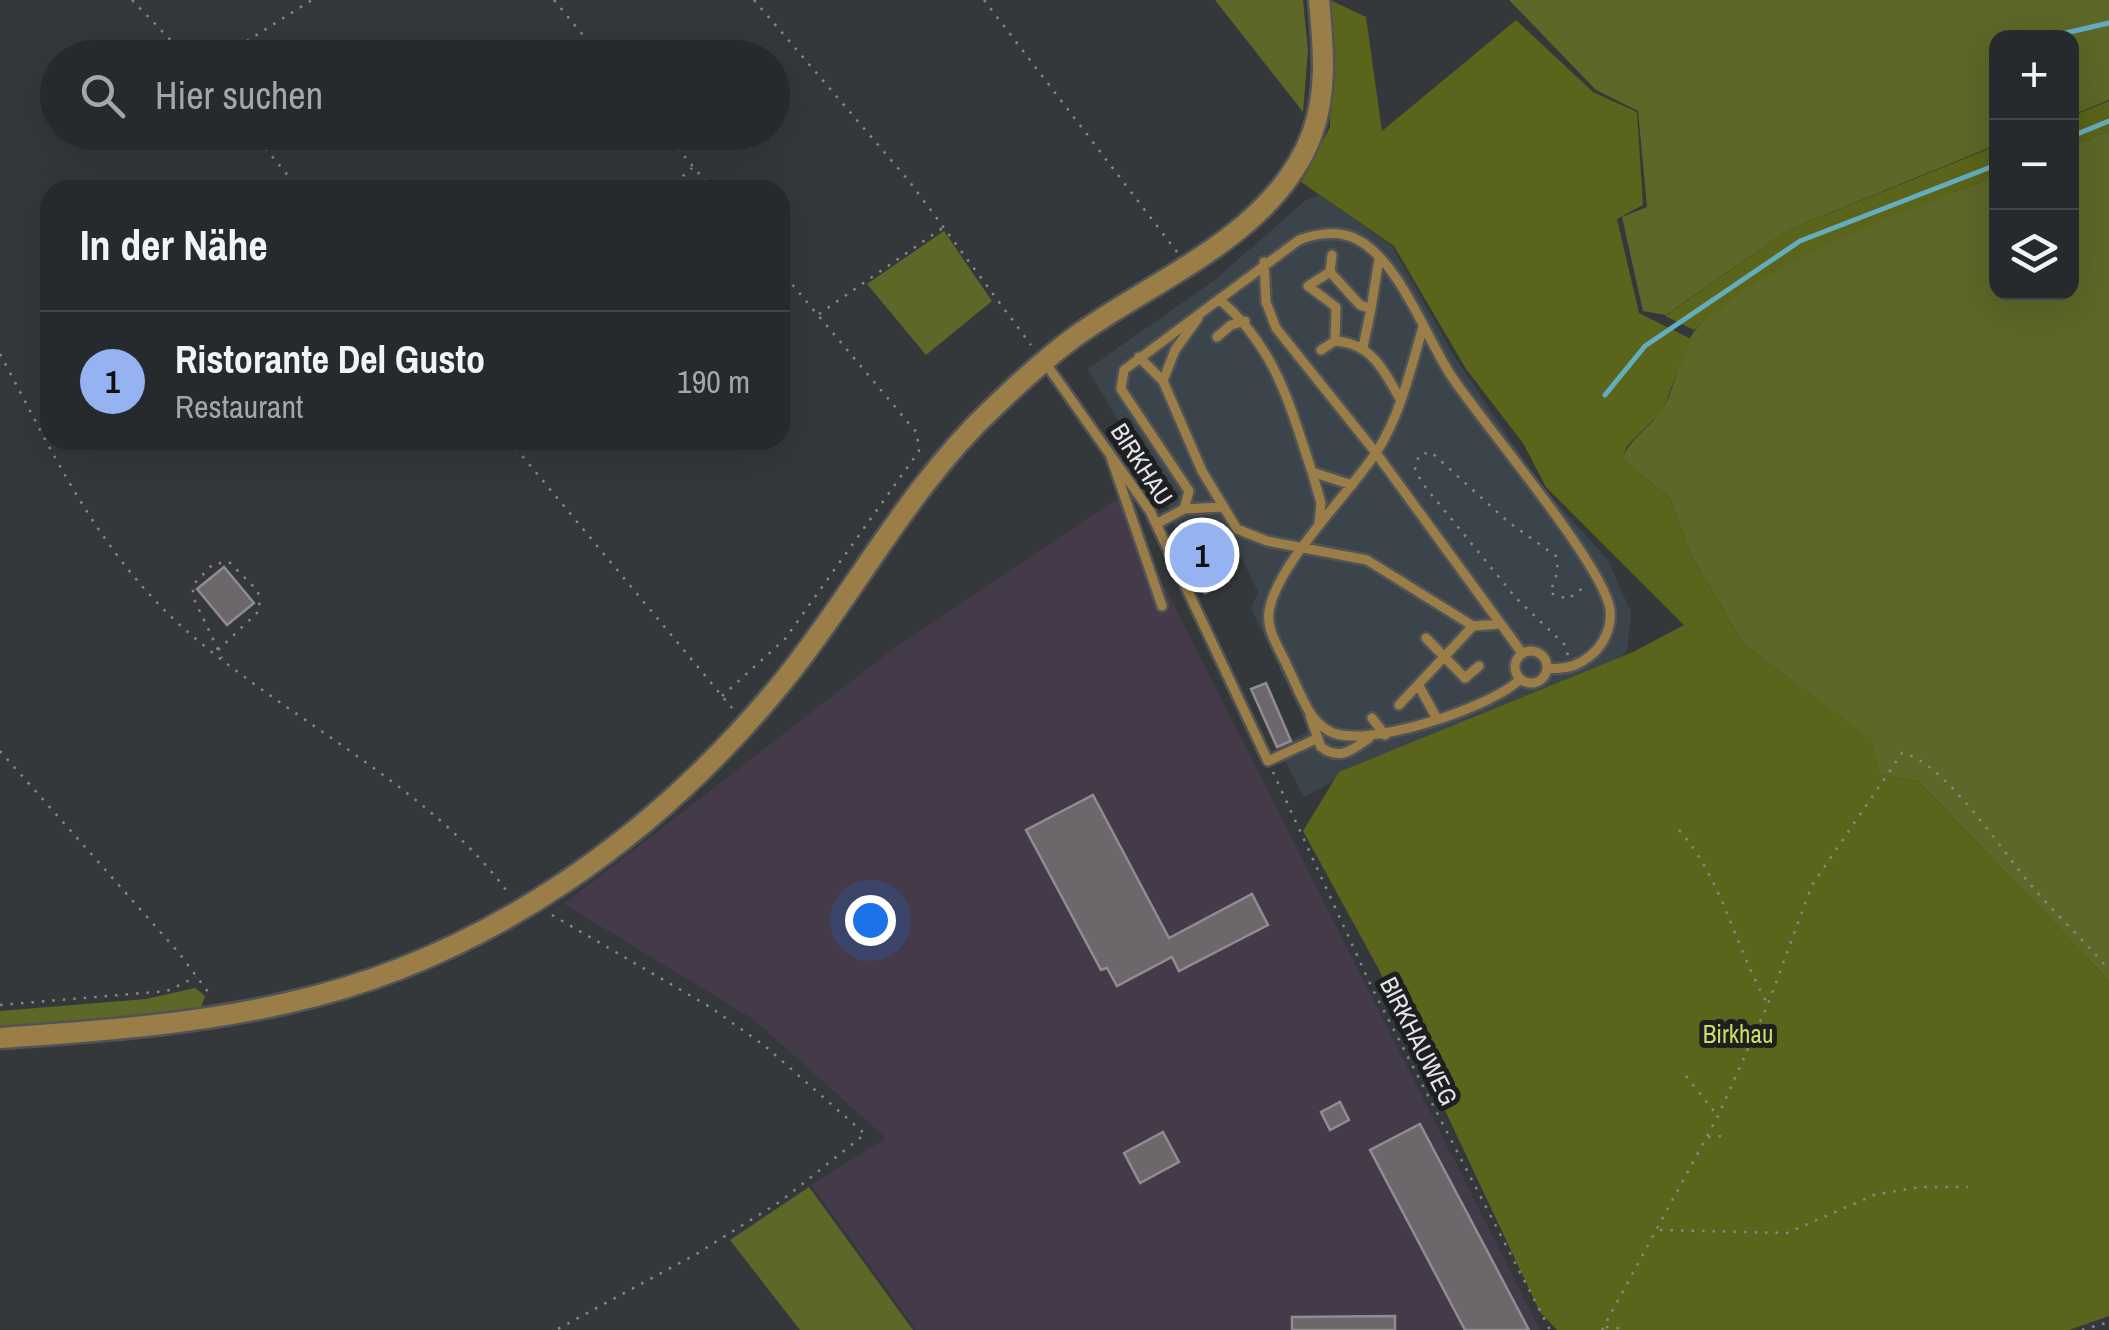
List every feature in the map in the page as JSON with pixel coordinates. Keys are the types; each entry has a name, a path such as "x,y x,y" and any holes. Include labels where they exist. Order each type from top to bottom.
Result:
{"street":[{"path":"0,1038 224,1016 359,982 417,961 528,906 628,838 727,746 789,674 946,459 982,418 1044,362 1225,239 1264,206 1294,172 1312,134 1323,86 1319,0"}],"lane":[{"path":"1184,510 1190,491 1121,389 1124,370 1264,262 1299,240 1324,233 1358,240 1380,259 1450,375 1596,577 1610,612 1609,628 1596,651 1568,667 1548,668"},
{"path":"1332,254 1330,272 1360,305 1371,309"},
{"path":"1363,347 1380,259"},
{"path":"1264,262 1266,302 1276,328 1376,453 1522,653"},
{"path":"1308,286 1330,272"},
{"path":"1296,281 1336,306 1335,340"},
{"path":"1219,299 1245,321 1272,358 1321,503 1319,526"},
{"path":"1163,380 1176,350 1203,312"},
{"path":"1218,338 1232,324 1245,321"},
{"path":"1423,327 1400,398 1376,453 1304,548 1279,588 1268,617 1298,674 1316,738 1328,752 1342,754 1369,738 1501,694 1520,679 1538,682 1548,668"},
{"path":"1321,350 1335,340 1363,347 1382,367 1400,398"},
{"path":"1139,357 1163,380 1221,507 1236,529 1367,560 1473,626 1501,624"},
{"name":"BIRKHAU","path":"1044,362 1106,445 1156,524 1268,761"},
{"path":"1106,445 1162,606"},
{"path":"1312,472 1352,485"},
{"path":"1156,524 1184,510 1221,507"},
{"path":"1399,705 1473,626"},
{"path":"1426,638 1465,678 1478,666"},
{"path":"1522,653 1539,653 1548,668"},
{"path":"1520,679 1515,669 1522,653"},
{"path":"1419,686 1436,718"},
{"path":"1308,708 1326,730 1369,738"},
{"path":"1372,718 1384,735"},
{"path":"1268,761 1316,738"}],"path":[{"path":"132,0 171,40"},
{"path":"249,40 312,0"},
{"path":"554,0 587,40"},
{"path":"754,0 787,40"},
{"path":"984,0 1173,244"},
{"path":"790,43 944,227 1044,362"},
{"path":"267,150 292,180"},
{"path":"679,150 704,180"},
{"path":"678,180 693,167"},
{"path":"818,314 944,227"},
{"path":"517,450 722,696 785,640 919,451 918,433 790,282"},
{"path":"0,354 40,426"},
{"path":"53,450 108,548 149,595 222,660 470,846 528,906 710,1007 765,1046 865,1134 764,1211 556,1330"},
{"path":"1568,667 1564,644 1516,598 1422,483 1415,470 1419,455 1432,452 1507,520 1556,556 1558,571 1550,593 1554,597 1568,599 1596,577"},
{"path":"218,650 260,610 258,592 230,562 214,564 192,585 192,597 222,660"},
{"path":"0,751 198,976 224,1016"},
{"path":"1626,1329 1603,1328 1718,1116 1768,1004 1812,885 1902,753 1926,765 2109,970"},
{"name":"BIRKHAUWEG","path":"1268,761 1372,988 1550,1330"},
{"path":"1679,830 1718,884 1743,960 1768,1004"},
{"path":"0,1005 167,990 198,976"},
{"path":"1686,1076 1718,1116"},
{"path":"1707,1137 1724,1136"},
{"path":"1659,1230 1787,1233 1874,1195 1919,1187 1968,1187"},
{"path":"2082,1330 2109,1322"}],"shaded area":[{"path":"1320,195 1392,246 1453,354 1540,484 1608,560 1631,612 1627,651 1593,682 1345,775 1304,797 1278,747 1309,730 1251,608 1258,592 1238,550 1216,531 1209,517 1177,532 1166,502 1088,369 1216,279 1307,199"},
{"path":"1117,499 1540,1330 916,1330 811,1185 886,1138 753,1019 564,904 889,652"}],"green space":[{"path":"1215,0 1303,0 1308,50 1303,112"},
{"name":"Birkhau","path":"1330,0 1366,17 1382,131 1516,20 1593,92 1637,112 1643,205 1617,219 1639,313 1691,339 1662,411 1627,446 1622,459 1670,498 1690,553 1743,644 1871,739 1881,775 1918,781 2109,981 2109,1316 2069,1330 1557,1330 1540,1312 1378,968 1303,831 1339,772 1633,652 1684,625 1546,487 1523,443 1466,369 1394,246 1301,182 1330,127"},
{"path":"1509,0 2109,0 2109,100 2079,112 2079,30 1989,30 1989,148 1788,230 1666,315 1643,311 1622,217 1647,207 1638,111 1596,90"},
{"path":"2109,101 2109,131 2079,143 2079,113"},
{"path":"2109,131 2109,981 1918,781 1880,775 1870,739 1743,644 1690,553 1670,498 1622,459 1666,402 1691,337 1724,302 1795,257 1989,179 1989,300 2079,300 2079,143"},
{"path":"1989,149 1989,179 1799,258 1727,303 1694,330 1665,316 1788,230"},
{"path":"944,231 992,301 926,355 867,284"},
{"path":"195,988 205,996 200,1011 0,1030 0,1011 146,999"},
{"path":"809,1187 913,1330 800,1330 730,1240"}],"building":[{"path":"1201,527 1228,581 1205,593 1179,538"},
{"path":"224,567 254,603 227,625 197,589"},
{"path":"1266,683 1291,741 1277,747 1251,689"},
{"path":"1093,795 1169,938 1252,894 1268,925 1179,971 1172,957 1117,986 1107,968 1101,970 1026,830"},
{"path":"1340,1102 1349,1120 1330,1130 1321,1112"},
{"path":"1420,1124 1529,1330 1465,1330 1370,1150"},
{"path":"1163,1132 1179,1162 1140,1183 1124,1153"},
{"path":"1395,1316 1395,1330 1292,1330 1292,1317"}],"waterway":[{"path":"2079,30 2109,23"},
{"path":"2079,133 2109,121"},
{"path":"1605,395 1645,346 1800,241 1989,168"}],"place":[{"name":"Ristorante Del Gusto","path":"1202,555"}]}
